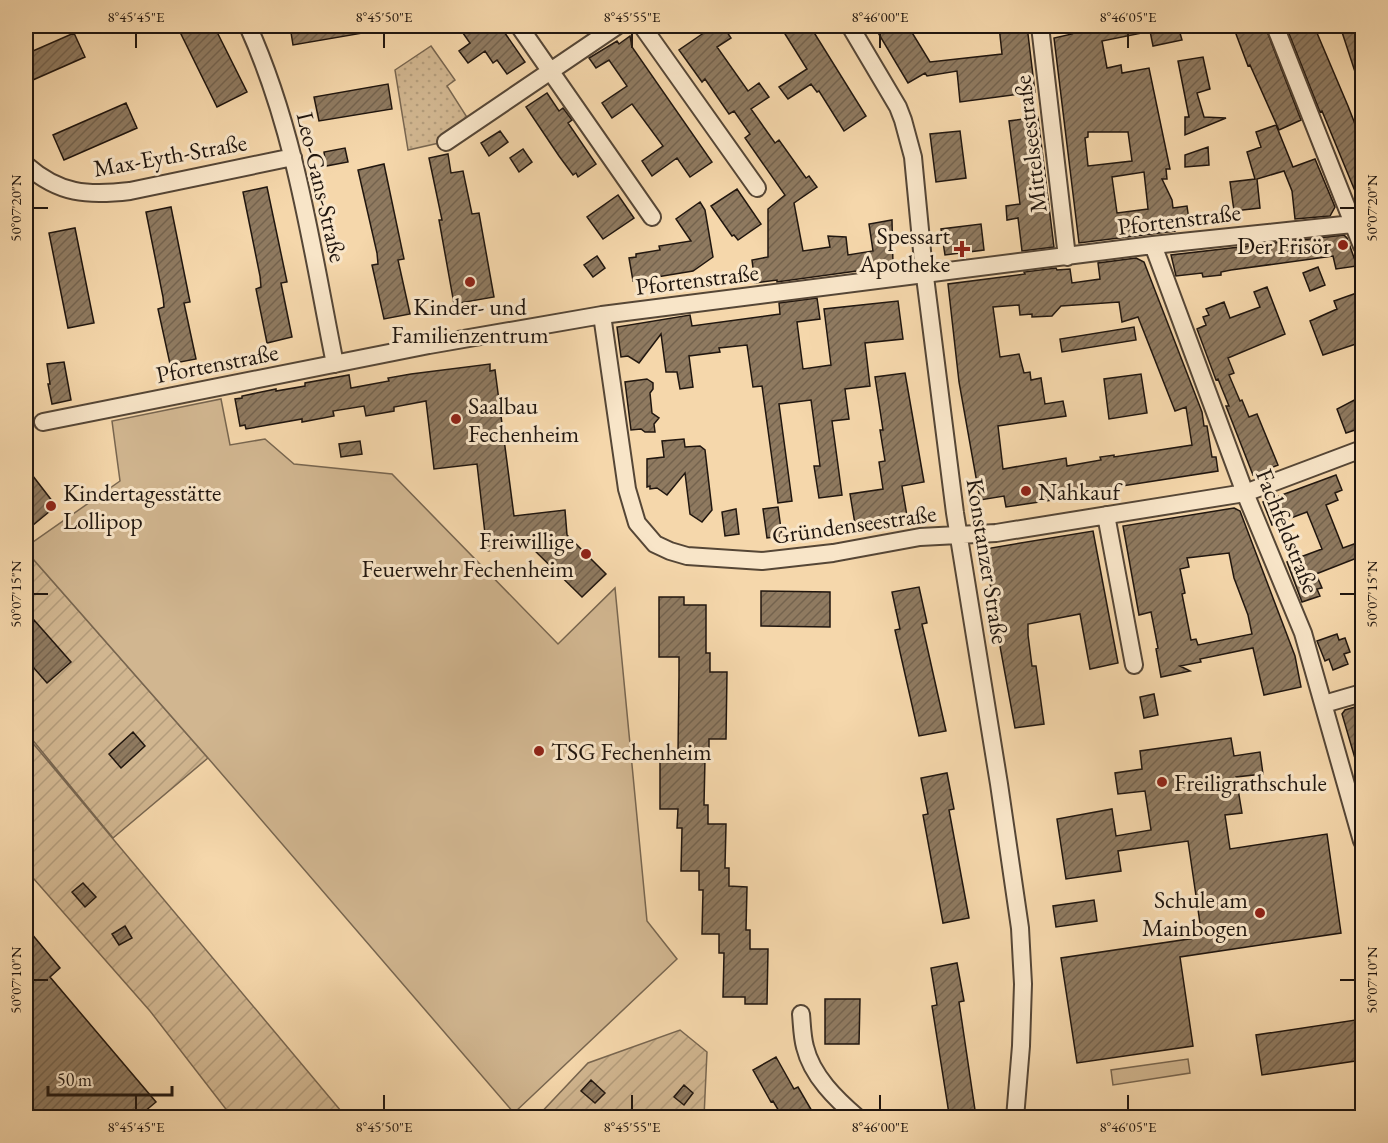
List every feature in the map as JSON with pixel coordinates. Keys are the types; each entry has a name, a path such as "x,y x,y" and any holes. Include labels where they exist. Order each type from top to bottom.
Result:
{"street":[{"name":"Leo-Gans-Straße","path":"248,26 277,96 293,157 335,364"},
{"path":"519,26 652,217"},
{"path":"446,142 617,26"},
{"path":"642,26 757,188"},
{"name":"Konstanzer Straße","path":"850,26 903,120 912,157 959,535 1020,928 1023,984 1015,1118"},
{"name":"Mittelseestraße","path":"1040,26 1067,257"},
{"path":"1275,26 1358,223 1362,246"},
{"name":"Max-Eyth-Straße","path":"26,165 49,183 64,190 87,194 110,194 293,157"},
{"name":"Pfortenstraße","path":"43,422 335,364 602,315 1153,245 1358,223"},
{"name":"Fachfeldstraße","path":"1153,245 1245,493 1303,633 1362,840"},
{"name":"Gründenseestraße","path":"602,315 627,489 636,523 656,544 687,556 762,561 833,553 920,537 996,533 1245,493 1362,449"},
{"path":"1106,515 1134,665"},
{"path":"1324,704 1362,693"},
{"path":"801,1014 805,1048 815,1070 834,1097 858,1118"}],"shaded area":[{"path":"431,46 455,80 447,86 470,122 439,143 408,150 395,70"},
{"path":"221,399 230,445 265,439 294,464 392,474 558,644 615,588 647,921 677,959 514,1113 26,551 26,547 120,481 112,421"},
{"path":"26,551 208,758 113,838 26,732"},
{"path":"26,735 346,1117 232,1117 150,1011 26,870"},
{"path":"680,1030 707,1052 704,1117 536,1118 588,1063"},
{"path":"1188,1059 1190,1073 1113,1085 1111,1070"}],"building":[{"path":"177,26 214,26 247,92 217,107"},
{"path":"290,26 362,26 363,33 293,45"},
{"path":"458,26 500,26 525,62 507,74 497,60 493,63 485,51 468,63 459,51 470,43"},
{"path":"704,26 723,26 731,38 717,47 748,91 759,83 769,97 751,109 775,143 779,140 806,178 809,176 817,187 794,203 803,251 830,247 828,236 846,237 848,255 873,251 869,224 892,220 893,266 755,283 752,260 768,257 768,209 785,195 745,138 750,134 734,111 729,114 705,79 702,82 679,50 708,30"},
{"path":"780,26 810,26 866,116 844,131 819,91 817,92 811,84 788,99 779,87 807,69"},
{"path":"874,26 908,26 930,62 1002,54 999,26 1027,26 1035,92 960,102 957,71 927,76 925,73 908,83"},
{"path":"1071,26 1146,26 1147,32 1102,41 1107,68 1121,65 1122,73 1149,68 1170,169 1166,169 1167,179 1162,179 1172,200 1173,208 1187,206 1189,220 1174,222 1175,231 1079,243 1054,38 1072,34","holes":["1088,132 1128,132 1132,161 1088,166 1085,138 1088,137","1144,172 1148,209 1117,213 1112,177"]},
{"path":"1149,26 1178,26 1182,40 1153,46"},
{"path":"1233,26 1265,26 1301,120 1279,130 1250,65 1248,66"},
{"path":"1286,26 1314,26 1348,106 1362,142 1362,208 1322,111 1320,112"},
{"path":"1340,26 1362,26 1362,87 1360,87"},
{"path":"74,33 85,57 26,83 26,54"},
{"path":"630,36 632,47 712,162 690,177 677,158 652,176 642,161 663,146 632,104 612,118 602,103 627,86 609,60 596,68 589,58 617,41 619,44"},
{"path":"1203,57 1210,89 1197,93 1204,117 1226,118 1185,135 1185,117 1189,117 1178,61"},
{"path":"388,84 392,109 319,121 314,97"},
{"path":"547,93 559,111 563,108 572,120 568,123 596,164 578,177 576,173 573,175 526,107"},
{"path":"126,103 137,128 64,160 53,135"},
{"path":"1038,117 1054,247 1022,251 1018,218 1007,220 1006,206 1020,204 1009,121"},
{"path":"1276,125 1293,167 1315,159 1335,207 1330,216 1295,219 1292,191 1284,171 1257,179 1260,208 1234,211 1230,182 1255,179 1247,152 1261,147 1256,132"},
{"path":"500,131 508,142 489,156 481,143"},
{"path":"960,131 966,178 936,182 930,134"},
{"path":"1208,147 1209,165 1185,167 1185,155"},
{"path":"345,148 348,162 326,166 324,152"},
{"path":"523,149 532,162 519,172 510,158"},
{"path":"448,154 451,173 463,171 472,214 479,213 494,297 454,304 439,220 442,220 429,158"},
{"path":"384,164 404,259 398,260 410,314 384,319 372,265 378,264 377,253 358,170"},
{"path":"267,187 287,282 281,283 292,337 267,343 256,289 261,287 260,276 243,192"},
{"path":"737,189 761,224 738,240 734,235 732,236 711,206"},
{"path":"618,195 634,218 603,239 587,217"},
{"path":"700,202 705,210 713,257 693,271 633,281 629,258 636,257 636,254 660,250 659,246 691,241 676,219"},
{"path":"171,207 190,302 184,303 196,359 170,364 158,309 164,307 163,297 146,212"},
{"path":"981,224 984,250 945,255 941,229"},
{"path":"75,228 94,323 68,328 49,233"},
{"path":"1344,235 1357,266 1336,269 1333,256 1231,270 1221,272 1221,275 1203,277 1202,273 1176,276 1171,255"},
{"path":"597,256 605,268 593,277 584,265"},
{"path":"1136,258 1144,262 1202,412 1204,426 1207,426 1212,457 1216,457 1218,471 1090,491 1089,489 1064,492 1065,498 1006,507 1004,496 980,500 959,382 948,284 1056,268 1057,270 1070,269 1072,283 1100,279 1098,263","holes":["1119,302 1122,322 1138,317 1175,411 1186,407 1192,445 1114,457 1114,455 1100,457 1101,460 1067,466 1066,458 1003,469 998,426 1066,416 1063,401 1045,404 1041,378 1031,380 1030,372 1024,373 1019,354 1000,357 993,307 1019,305 1020,315 1032,314 1032,317 1052,316 1061,306"]},
{"path":"1318,267 1325,285 1310,291 1303,273"},
{"path":"1267,287 1285,334 1228,358 1234,373 1229,375 1240,401 1242,400 1249,417 1257,414 1278,465 1253,475 1226,406 1229,406 1218,379 1216,380 1197,329 1206,325 1203,317 1209,315 1206,309 1224,302 1230,318 1260,307 1254,292"},
{"path":"1362,291 1362,342 1323,355 1310,321 1337,309 1334,301"},
{"path":"817,298 820,319 797,322 803,369 831,365 824,309 898,301 903,339 865,343 870,386 845,389 849,419 832,421 842,495 819,498 814,466 820,466 811,400 779,404 792,501 778,503 762,386 753,387 747,345 719,348 720,352 689,356 693,387 680,389 677,372 666,372 661,334 639,363 628,356 621,357 617,327 690,315 692,326 780,314 779,303"},
{"path":"1134,327 1136,340 1062,352 1060,339"},
{"path":"64,362 71,400 52,404 47,364"},
{"path":"490,364 490,371 495,370 514,516 565,510 567,535 606,574 582,597 530,546 487,551 477,464 434,469 426,401 394,407 394,411 366,416 364,406 333,411 334,416 302,422 302,419 246,429 245,425 240,426 235,399 242,398 242,396 305,386 305,383 349,375 351,388 389,381 388,378 411,374"},
{"path":"905,373 924,482 902,486 907,516 855,524 850,494 883,489 879,462 885,461 880,430 883,430 875,377"},
{"path":"1141,374 1147,413 1109,419 1104,379"},
{"path":"647,379 653,383 650,393 652,413 659,418 654,424 655,432 645,432 641,429 631,430 625,382"},
{"path":"1362,396 1362,438 1358,429 1346,433 1337,409"},
{"path":"684,439 685,447 700,446 705,450 712,510 702,522 690,514 685,473 667,495 657,488 647,487 647,459 664,457 662,441"},
{"path":"360,441 362,454 341,457 339,444"},
{"path":"26,467 56,506 26,531"},
{"path":"1336,475 1342,490 1335,493 1338,500 1326,505 1343,548 1362,541 1362,556 1316,574 1322,588 1317,589 1320,596 1302,602 1287,562 1322,549 1307,512 1272,525 1263,502"},
{"path":"778,507 782,536 767,538 763,509"},
{"path":"1234,508 1240,511 1295,656 1301,687 1264,695 1253,648 1200,659 1201,662 1180,666 1190,671 1161,677 1151,612 1139,615 1123,526","holes":["1229,553 1234,578 1248,615 1252,634 1198,645 1196,639 1191,640 1182,594 1185,593 1180,569 1189,567 1187,558"]},
{"path":"736,509 739,534 725,536 722,512"},
{"path":"1093,531 1118,663 1090,669 1080,614 1028,624 1032,666 1036,666 1044,724 1015,728 985,549"},
{"path":"919,587 927,623 922,624 946,731 919,736 895,630 900,629 892,592"},
{"path":"761,591 830,592 830,627 761,626"},
{"path":"659,597 684,597 684,605 706,605 706,653 710,653 710,672 727,672 726,739 709,739 709,758 705,758 704,805 708,805 708,824 726,824 725,868 729,868 729,886 747,887 746,930 750,930 750,949 768,949 767,1004 745,1004 745,997 723,997 724,953 719,953 719,934 702,934 703,890 699,890 699,871 681,871 682,828 677,828 678,809 660,809 660,753 678,753 679,657 659,657"},
{"path":"34,620 71,662 47,683 26,659 26,627"},
{"path":"1337,634 1339,640 1345,638 1350,652 1344,654 1348,664 1333,670 1329,659 1325,661 1317,641"},
{"path":"1154,694 1158,715 1144,718 1140,697"},
{"path":"1362,705 1362,771 1359,772 1342,714 1345,710"},
{"path":"133,732 145,746 121,768 109,754"},
{"path":"1231,738 1234,756 1260,752 1263,774 1236,777 1242,813 1225,815 1230,849 1327,834 1341,933 1180,957 1193,1046 1077,1063 1061,958 1202,937 1188,841 1118,851 1121,871 1066,879 1057,819 1112,809 1116,836 1151,830 1145,791 1118,794 1115,773 1142,769 1140,751"},
{"path":"947,773 954,809 949,810 969,918 943,923 923,815 928,814 921,778"},
{"path":"83,883 96,897 85,907 72,892"},
{"path":"1094,900 1097,921 1056,927 1053,906"},
{"path":"125,926 132,938 119,945 112,934"},
{"path":"26,927 60,968 50,977 156,1102 144,1112 150,1118 26,1118"},
{"path":"957,963 964,1001 959,1002 975,1110 949,1114 932,1006 937,1005 931,968"},
{"path":"825,999 860,999 859,1044 825,1044"},
{"path":"1362,1019 1362,1060 1262,1075 1256,1035"},
{"path":"776,1057 794,1089 798,1087 816,1118 783,1118 773,1101 771,1102 753,1070"},
{"path":"591,1080 605,1093 595,1103 581,1091"},
{"path":"684,1085 693,1093 684,1105 674,1097"}],"place":[{"name":"Der Frisör","path":"1343,245"},
{"name":"Spessart Apotheke","path":"962,249"},
{"name":"Kinder- und Familienzentrum","path":"470,282"},
{"name":"Saalbau Fechenheim","path":"456,419"},
{"name":"Nahkauf","path":"1026,491"},
{"name":"Kindertagesstätte Lollipop","path":"51,506"},
{"name":"Freiwillige Feuerwehr Fechenheim","path":"586,554"},
{"name":"TSG Fechenheim","path":"539,751"},
{"name":"Freiligrathschule","path":"1162,782"},
{"name":"Schule am Mainbogen","path":"1260,913"}]}
